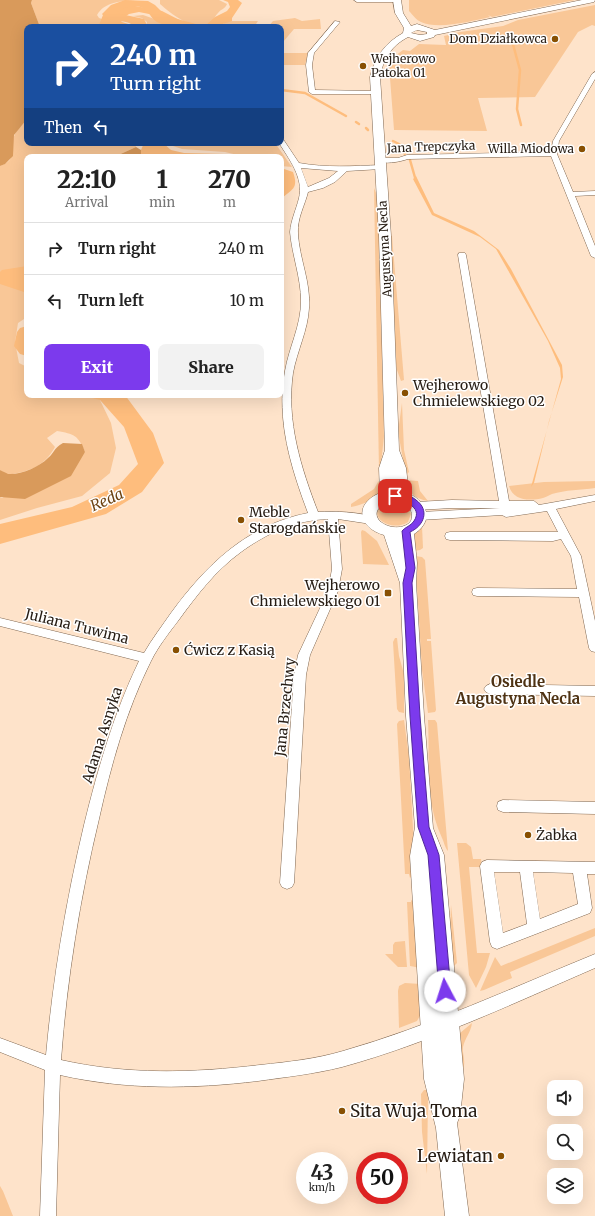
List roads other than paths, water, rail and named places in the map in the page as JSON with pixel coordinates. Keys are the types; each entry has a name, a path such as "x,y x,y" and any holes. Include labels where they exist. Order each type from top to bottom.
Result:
{"main road":[{"path":"397,0 399,13 411,30"},
{"name":"Augustyna Necla","path":"402,497 399,468 392,450 385,236 375,93 377,66 385,51 411,30 425,37 431,34 430,31 594,0"},
{"name":"Augustyna Necla","path":"387,496 386,468 392,450"},
{"path":"387,496 402,497 413,502 419,511 418,522 406,531 390,532 382,529 370,514 373,503 387,496"},
{"path":"406,531 410,568 408,583 415,716 424,827 434,855 440,1025 435,1079 447,1128 457,1216"},
{"path":"390,532 408,583"}],"street":[{"path":"357,0 397,0"},
{"path":"337,22 311,53 309,65 312,92 375,93"},
{"path":"595,74 556,141 554,154 595,256"},
{"path":"584,94 593,95"},
{"path":"284,145 296,165 305,190 295,219 294,234 305,294 305,311 290,370 287,389 287,412 290,443 294,460 314,516"},
{"name":"Jana Trepczyka","path":"296,165 315,168 345,169 380,164 407,157 554,154"},
{"path":"305,190 320,186 332,180 345,169"},
{"path":"570,194 595,193"},
{"path":"462,255 505,509"},
{"path":"419,511 456,513 505,509 526,512 595,498"},
{"path":"550,506 576,556 595,648"},
{"name":"Adama Asnyka","path":"48,1216 53,1066 66,942 88,835 107,759 127,698 146,658 189,595 212,569 239,547 262,534 289,522 314,516 370,514"},
{"name":"Jana Brzechwy","path":"287,883 300,675 304,655 333,591 337,569 333,515"},
{"path":"450,536 553,537 564,535"},
{"path":"477,592 584,593"},
{"name":"Juliana Tuwima","path":"0,622 146,658"},
{"path":"490,690 595,691"},
{"path":"503,806 595,808"},
{"path":"579,867 585,908 497,942 488,866 526,866 579,867 595,868"},
{"path":"526,866 534,928"},
{"path":"0,1045 53,1066 116,1076 154,1080 193,1080 313,1066 376,1048 440,1025 480,1010 595,961"}],"water":[{"path":"223,0 238,0 242,3 232,18 232,21 223,24 207,24 215,17 227,11 230,7 228,2"},
{"path":"130,5 162,11 187,24 169,24 154,15 139,12 129,14 120,20 128,24 99,24 103,15"},
{"path":"143,146 166,146 171,150 184,153 224,154 141,154"},
{"path":"284,169 293,172 295,178 295,185 291,191 284,197"},
{"path":"416,176 434,213 474,231 499,250 511,269 562,365 563,377 552,413 561,379 560,368 548,341 496,249 480,237 432,215 413,179"},
{"path":"24,266 24,292 0,284 0,272 2,270"},
{"path":"92,398 127,398 153,433 164,463 142,492 106,514 0,544 0,524 72,507 119,485 138,464 124,427 100,400"},
{"path":"547,430 534,483 531,487"}],"waterway":[{"name":"Reda","path":"140,24 139,22 108,14 111,10 120,5 138,3 150,7 161,19 177,24"},
{"path":"511,37 520,70 517,109 521,125"},
{"path":"284,90 305,93 346,116"},
{"path":"393,141 399,144 405,154"},
{"path":"410,160 416,181"}],"place":[{"name":"Dom Działkowca","path":"555,39"},
{"name":"Wejherowo Patoka 01","path":"363,66"},
{"name":"Willa Miodowa","path":"582,149"},
{"name":"Wejherowo Chmielewskiego 02","path":"405,393"},
{"name":"Meble Starogdańskie","path":"241,520"},
{"name":"Wejherowo Chmielewskiego 01","path":"388,593"},
{"name":"Ćwicz z Kasią","path":"176,650"},
{"name":"Żabka","path":"528,835"},
{"name":"Sita Wuja Toma","path":"342,1111"},
{"name":"Lewiatan","path":"501,1156"}],"district":[{"name":"Osiedle Augustyna Necla","path":"518,690"}]}
